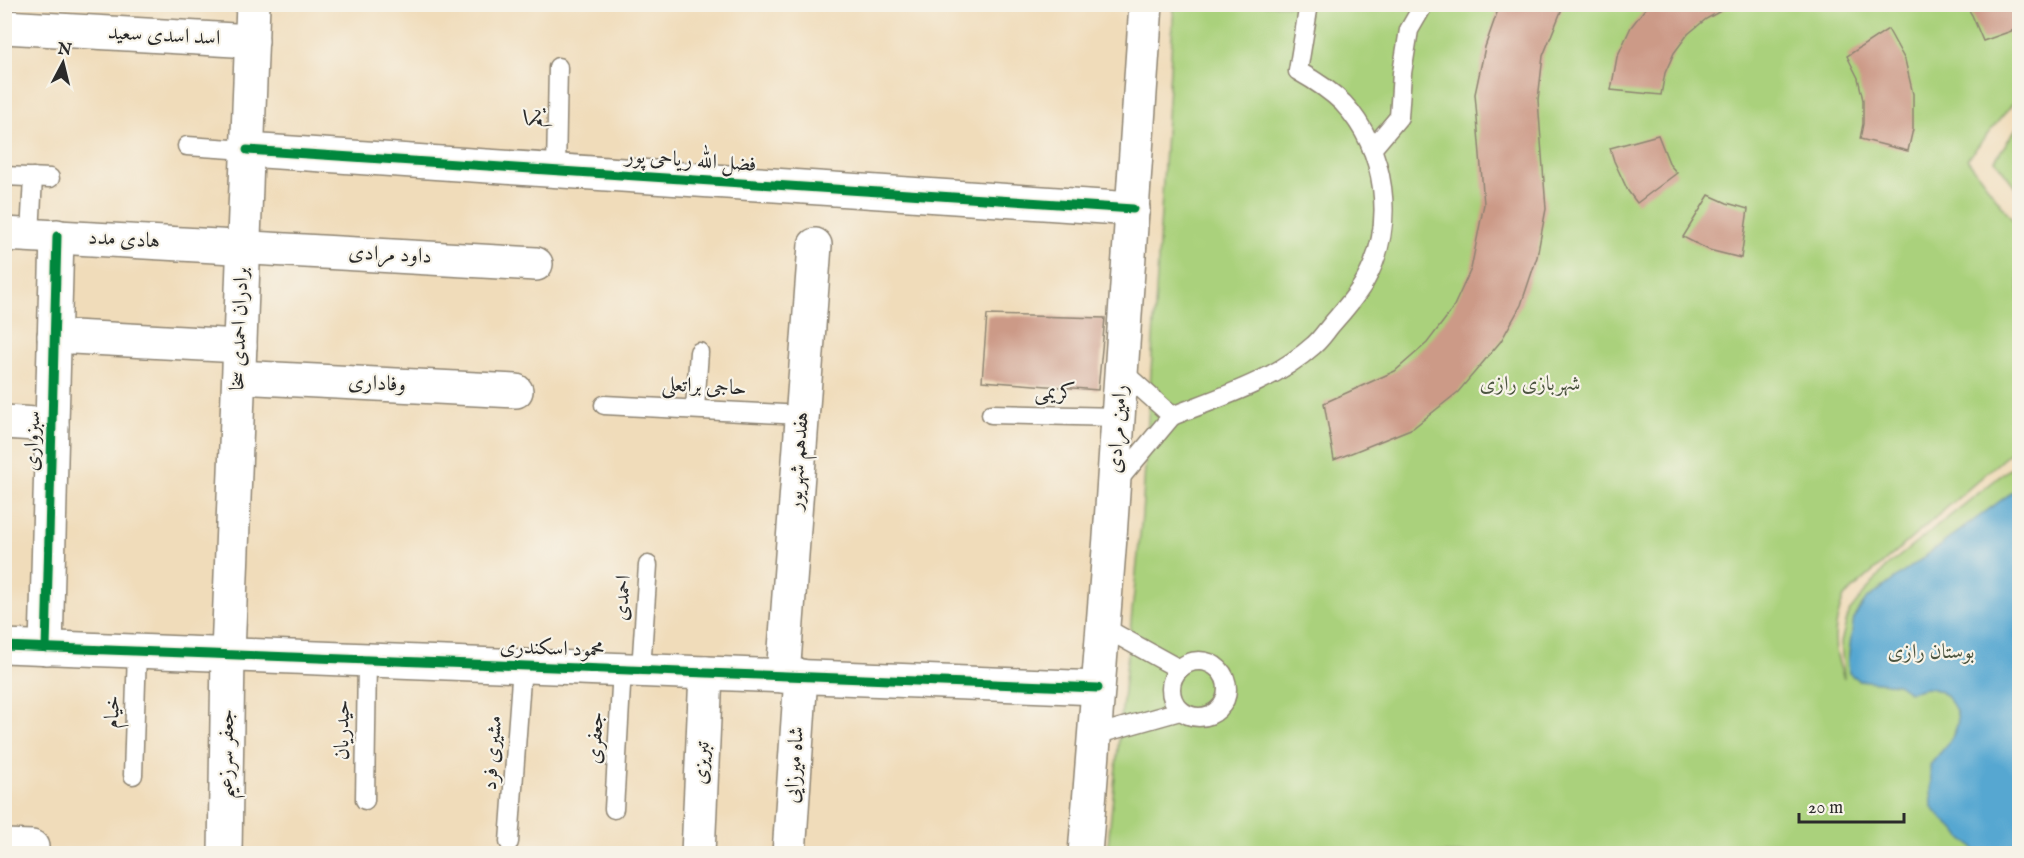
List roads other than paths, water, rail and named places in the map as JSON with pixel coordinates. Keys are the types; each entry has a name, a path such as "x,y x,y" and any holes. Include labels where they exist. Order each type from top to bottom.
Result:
{"street":[{"name":"برادران احمدی سخا","path":"228,654 253,4"},
{"name":"رامین مرادی","path":"1085,854 1114,486 1146,4"},
{"name":"اسد اسدی سعید","path":"4,27 252,41"},
{"name":"فضل الله ریاحی پور","path":"248,150 1132,209"},
{"name":"هادی مدد","path":"30,235 244,247"},
{"name":"سبزواری","path":"30,235 54,336 46,648"},
{"name":"هفدهم شهریور","path":"792,676 802,415 815,245"},
{"name":"داود مرادی","path":"244,247 536,264"},
{"path":"54,336 239,361"},
{"name":"وفاداری","path":"239,361 516,390"},
{"path":"4,422 52,425"},
{"name":"محمود اسکندری","path":"4,646 1098,688"},
{"name":"جعفر سرزعیم","path":"225,854 228,654"},
{"name":"تبریزی","path":"698,854 706,673"},
{"name":"شاه میرزایی","path":"789,854 792,676"}],"lane":[{"path":"1114,486 1172,416 1247,387 1293,361 1315,344 1352,302 1367,279 1377,255 1383,229 1384,202 1380,175 1372,149 1359,125 1342,103 1322,85 1298,71 1309,4"},
{"path":"1372,149 1399,117 1402,73 1409,30 1424,4"},
{"name":"یکم","path":"556,170 558,67"},
{"path":"187,146 248,150"},
{"path":"4,176 42,177 30,235"},
{"path":"695,408 699,352"},
{"path":"1122,371 1172,416"},
{"name":"حاجی براتعلی","path":"604,405 802,415"},
{"name":"کریمی","path":"991,414 1118,417"},
{"name":"احمدی","path":"632,670 648,565"},
{"path":"1103,627 1179,669"},
{"name":"خیام","path":"133,775 137,651"},
{"name":"حیدریان","path":"365,800 367,660"},
{"path":"1201,661 1211,664 1220,671 1226,680 1227,691 1219,709 1201,718 1191,717 1180,711 1173,702 1170,690 1172,678 1179,669 1190,662 1201,661"},
{"name":"مشیری فرد","path":"509,842 522,666"},
{"name":"جعفری","path":"614,809 632,670"},
{"path":"1095,735 1180,711"}],"water":[{"name":"بوستان رازی","path":"2019,487 2019,853 1978,853 1932,808 1930,765 1949,742 1957,725 1958,719 1950,701 1934,689 1926,688 1909,692 1897,684 1858,680 1849,673 1848,660 1854,617 1866,600"}],"park label":[{"name":"شهربازی رازی","path":"1530,384"}]}
